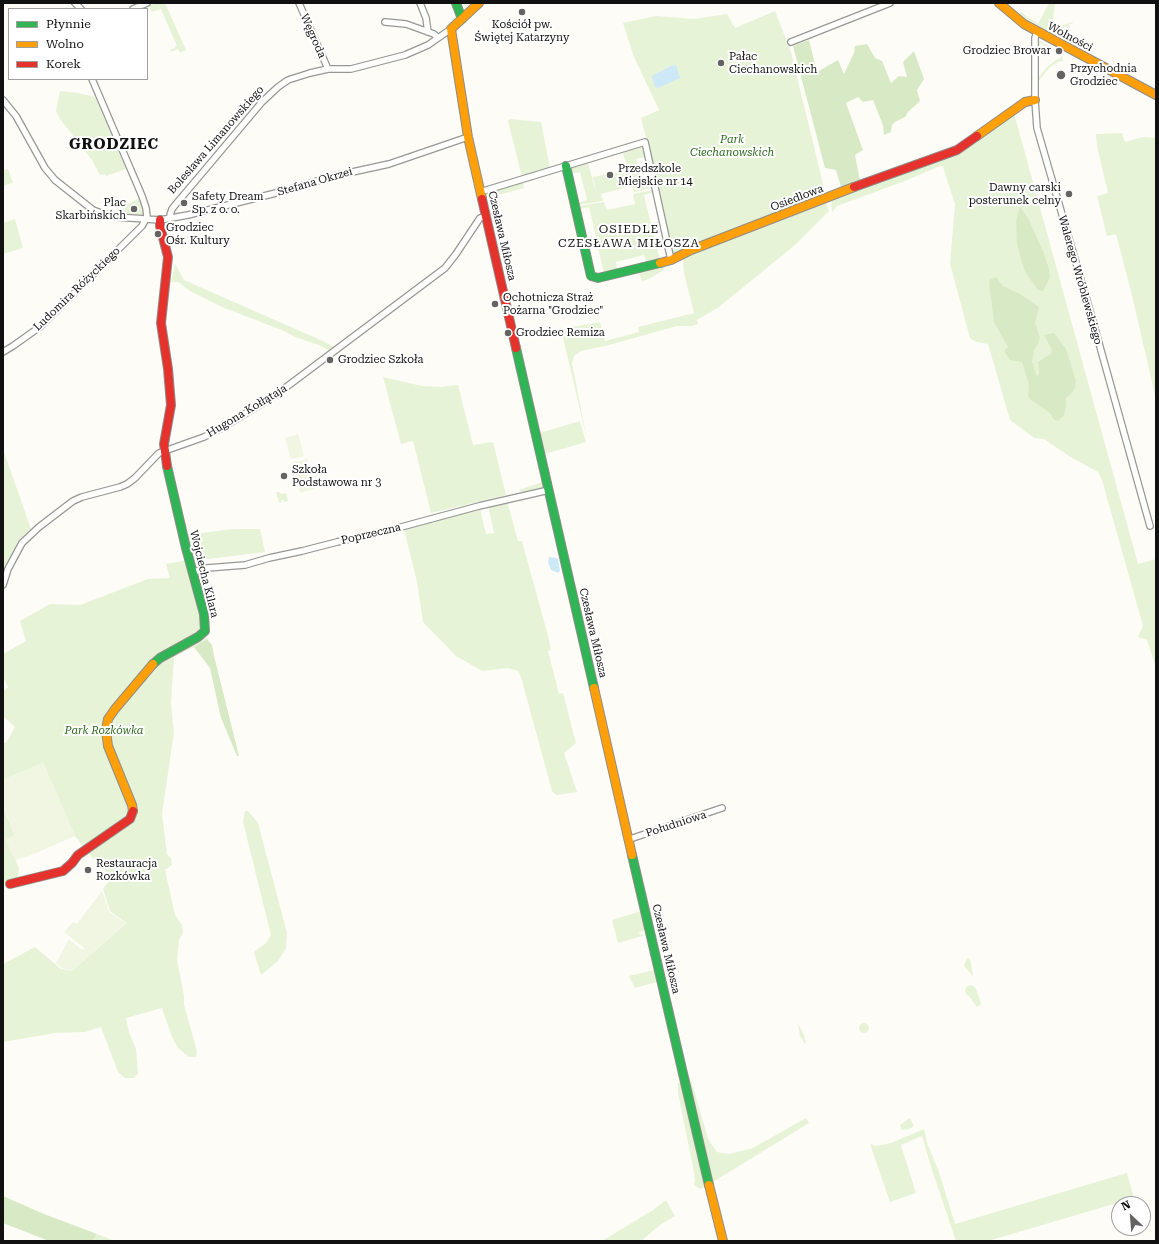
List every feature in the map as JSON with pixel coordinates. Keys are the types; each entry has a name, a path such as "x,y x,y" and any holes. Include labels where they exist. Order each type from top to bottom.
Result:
{"street":[{"path":"138,4 148,3"},
{"name":"Węgroda","path":"299,3 328,68"},
{"path":"420,3 426,18 428,32"},
{"path":"456,3 462,19 479,3"},
{"path":"791,42 890,3"},
{"name":"Wolności","path":"999,3 1024,24 1156,95"},
{"name":"Bolesława Limanowskiego","path":"170,218 172,209 176,204 270,94 288,80 310,72 328,68 351,69 391,60 414,52 428,45 451,29 462,19"},
{"path":"385,22 402,24 434,34 438,38"},
{"name":"Czesława Miłosza","path":"451,29 468,137 480,192 630,839 683,1075 723,1241"},
{"name":"Walerego Wróblewskiego","path":"1037,31 1035,38 1034,100 1037,128 1150,526"},
{"path":"92,80 142,196 146,211 146,219"},
{"name":"Stefana Okrzei","path":"3,100 16,116 45,168 55,180 93,210 116,217 160,220 170,218 277,193 334,176 389,164 468,137"},
{"name":"Osiedlowa","path":"566,166 591,276 598,278 671,260 719,239 957,150 1025,102 1034,100"},
{"path":"480,192 645,142 671,260"},
{"name":"Hugona Kołłątaja","path":"3,584 8,569 22,543 39,527 73,501 127,484 164,450 204,437 220,429 277,394 445,268 480,218 486,216"},
{"name":"Ludomira Różyckiego","path":"3,352 41,326 142,226 146,219"},
{"name":"Wojciecha Kilara","path":"10,884 62,871 72,863 78,855 127,822 132,817 132,805 116,769 108,746 106,730 107,722 110,715 152,664 198,636 205,630 206,623 204,614 186,548 164,450 172,405 161,324 168,257 160,226 160,220"},
{"name":"Poprzeczna","path":"193,572 207,568 245,565 390,530 479,506 549,490"},
{"name":"Południowa","path":"630,839 722,808"}],"green space":[{"path":"156,3 165,3 186,50 180,53 178,49 171,52 170,50 177,46 161,9 152,12 149,6"},
{"path":"1049,3 1055,3 1052,29 1049,32 1019,14 1021,12 1038,24"},
{"name":"Park Ciechanowskich","path":"775,11 791,52 826,196 675,255 672,253 641,118 659,110 634,57 623,23 656,16 694,19 727,14 735,28"},
{"path":"1072,22 1073,23 1064,27 1079,46 1078,48 1055,35 1056,31 1061,26"},
{"path":"1037,39 1062,55 1040,43 1039,48 1037,47"},
{"path":"809,40 817,72 838,60 844,74 854,53 855,46 867,44 875,58 882,61 891,83 899,76 907,77 903,62 914,51 924,79 917,90 920,101 908,112 905,117 892,125 891,132 884,135 883,125 873,100 863,102 858,97 846,103 863,150 855,155 860,181 841,187 836,170 825,168 793,46"},
{"path":"1062,56 1063,61 1058,62 1049,68 1037,83 1037,57 1038,78 1047,67"},
{"path":"60,91 95,97 126,169 106,176 105,174 100,175 92,160 60,119 56,111"},
{"path":"1014,113 1138,564 1156,559 1156,668 1147,640 1138,637 1143,626 1102,480 1098,472 1069,456 1044,439 1034,438 1010,420 988,344 976,342 970,338 950,264 955,204 943,167 940,166 905,181 837,206 832,212 831,198 958,151"},
{"path":"510,119 541,122 550,168 522,177 508,121"},
{"path":"1122,133 1125,142 1143,137 1156,138 1156,400 1132,295 1116,234 1107,236 1097,196 1108,193 1097,146 1096,134"},
{"path":"643,148 645,157 636,159 642,187 651,185 652,188 634,192 623,153"},
{"path":"588,163 597,195 601,194 603,201 579,205 578,203 587,200 580,172 571,174 571,170 572,168"},
{"path":"8,169 13,183 3,186 3,170"},
{"path":"627,170 631,186 597,195 593,177"},
{"path":"523,182 524,188 487,198 486,200 486,195 488,193"},
{"path":"653,190 654,192 644,195 651,224 658,222 659,228 652,230 660,260 647,263 644,255 616,262 617,270 604,273 597,243 589,245 587,239 596,237 589,207 580,209 579,206 604,202 607,210 635,204 633,194"},
{"name":"Plac Skarbińskich","path":"138,199 141,200 144,216 126,215 124,213 126,205"},
{"path":"826,202 829,211 795,245 719,307 697,320 698,324 692,326 677,326 609,345 581,351 574,356 572,363 587,440 561,329 600,322 605,341 639,332 638,327 694,313 684,273 684,257"},
{"path":"1020,207 1028,218 1045,256 1049,269 1050,277 1043,291 1038,290 1025,272 1022,263 1017,244 1016,221"},
{"path":"15,219 23,248 3,254 3,223"},
{"path":"664,263 665,267 662,271 649,279 642,281 638,271"},
{"path":"175,264 184,280 325,342 335,348 330,351 319,345 295,337 284,331 222,307 190,291 178,282 171,282"},
{"path":"996,277 1003,286 1020,294 1039,307 1035,323 1040,337 1034,350 1032,362 1037,376 1039,374 1038,362 1051,354 1052,350 1044,335 1054,333 1066,349 1076,381 1075,388 1066,398 1064,415 1058,421 1054,420 1050,413 1030,399 1028,395 1028,381 1022,362 1010,360 1004,351 1008,347 994,322 989,283 990,279"},
{"path":"383,377 422,386 441,387 458,385 473,445 493,442 506,495 431,513 413,441 401,444"},
{"path":"531,421 545,485 544,487 524,493 519,490 542,482 528,422"},
{"path":"580,421 586,442 545,454 540,433"},
{"path":"298,434 304,456 291,459 285,438"},
{"path":"3,452 31,529 17,542 3,589"},
{"path":"307,459 315,489 300,493 292,463"},
{"path":"276,492 281,494 286,493 288,501 284,502 281,500 282,502 279,503"},
{"path":"507,501 518,541 522,541 548,636 551,650 548,651 559,694 563,693 576,743 564,753 577,792 556,795 552,791 521,677 518,671 508,668 482,671 456,656 423,622 417,582 404,529 480,509 486,534 494,533 488,505"},
{"path":"234,529 260,529 265,552 192,561 185,535"},
{"name":"Park Rozkówka","path":"187,560 205,621 201,633 207,639 174,657 171,703 174,732 162,814 167,854 171,859 172,865 165,870 175,915 182,925 183,933 179,940 177,960 184,996 184,1005 197,1051 196,1057 189,1057 178,1048 172,1037 162,1008 126,1018 129,1032 136,1049 138,1074 134,1078 125,1078 118,1072 101,1027 85,1032 55,1033 3,1042 3,964 35,947 61,969 72,971 126,923 110,911 103,889 112,877 89,854 75,836 43,763 3,780 3,743 6,743 15,727 3,716 3,691 8,687 3,676 3,654 26,641 20,621 50,604 80,605 148,579 170,578 166,564"},
{"path":"207,639 212,645 239,756 237,756 221,718 210,668 194,647"},
{"path":"43,763 75,836 31,855 15,860 6,840 15,835 3,805 3,780"},
{"path":"3,807 15,835 6,840 19,868 17,880 3,884"},
{"path":"245,811 248,811 258,823 287,933 286,948 278,961 261,975 254,952 266,943 271,935 243,822"},
{"path":"102,891 109,912 125,923 72,971 62,968 56,963 69,939 82,950 84,948 64,932 73,922 77,924"},
{"path":"641,911 645,930 639,932 640,935 648,934 651,946 649,947 646,935 618,943 612,920"},
{"path":"967,958 969,958 971,963 973,976 964,966"},
{"path":"653,964 655,964 667,1016 663,1008 657,982 635,988 629,976 654,970"},
{"path":"971,985 975,987 981,1004 977,1007 965,991 966,987"},
{"path":"798,1023 804,1035 805,1044 800,1036"},
{"path":"862,1023 866,1023 869,1028 866,1033 862,1033 859,1030 859,1026"},
{"path":"687,1076 691,1081 695,1093 708,1139 717,1152 729,1154 753,1148 806,1118 809,1123 713,1182"},
{"path":"680,1082 705,1185 700,1189 694,1185 694,1172 678,1093 678,1083"},
{"path":"910,1118 914,1126 909,1129 902,1130 900,1125"},
{"path":"924,1129 927,1143 939,1172 955,1224 1127,1173 1133,1196 1111,1196 1111,1205 988,1241 956,1241 922,1136 901,1145 916,1193 890,1202 870,1144 876,1146 891,1143"},
{"path":"3,1196 44,1214 97,1234 92,1241 49,1241 3,1223"},
{"path":"666,1200 675,1216 660,1225 641,1241 602,1241 653,1210"},
{"path":"97,1234 115,1241 92,1241"}],"water":[{"path":"676,65 680,78 658,88 655,87 652,76"},
{"path":"549,557 558,559 560,571 558,573 551,570 548,562"}],"traffic: fast":[{"path":"456,3 462,19"},
{"path":"566,166 591,276 598,278 660,263"},
{"path":"516,348 594,688"},
{"path":"153,664 160,658 198,637 205,631 204,614 186,548 167,466"},
{"path":"632,855 709,1185"}],"traffic: slow":[{"path":"479,3 451,29 468,137 482,199"},
{"path":"999,3 1024,24 1156,95"},
{"path":"977,136 1025,102 1035,100"},
{"path":"660,263 671,260 691,250 854,187"},
{"path":"133,811 132,805 108,746 106,730 108,719 115,709 153,664"},
{"path":"594,688 632,855"},
{"path":"709,1185 723,1241"}],"traffic: jam":[{"path":"854,187 957,150 977,136"},
{"path":"482,199 516,348"},
{"path":"160,220 160,226 168,257 161,323 168,369 171,405 164,444 167,466"},
{"path":"10,884 63,871 78,855 130,819 133,811"}],"place":[{"name":"Kościół pw. Świętej Katarzyny","path":"522,12"},
{"name":"Grodziec Browar","path":"1059,51"},
{"name":"Pałac Ciechanowskich","path":"721,63"},
{"name":"Przychodnia Grodziec","path":"1061,75"},
{"name":"Przedszkole Miejskie nr 14","path":"610,175"},
{"name":"Dawny carski posterunek celny","path":"1069,194"},
{"name":"Safety Dream Sp. z o. o.","path":"184,203"},
{"name":"Plac Skarbińskich","path":"134,209"},
{"name":"Grodziec Ośr. Kultury","path":"158,234"},
{"name":"Ochotnicza Straż Pożarna \"Grodziec\"","path":"495,304"},
{"name":"Grodziec Remiza","path":"508,333"},
{"name":"Grodziec Szkoła","path":"330,360"},
{"name":"Szkoła Podstawowa nr 3","path":"284,476"},
{"name":"Restauracja Rozkówka","path":"88,870"}],"district":[{"name":"GRODZIEC","path":"114,145"},
{"name":"OSIEDLE CZESŁAWA MIŁOSZA","path":"629,236"}]}
